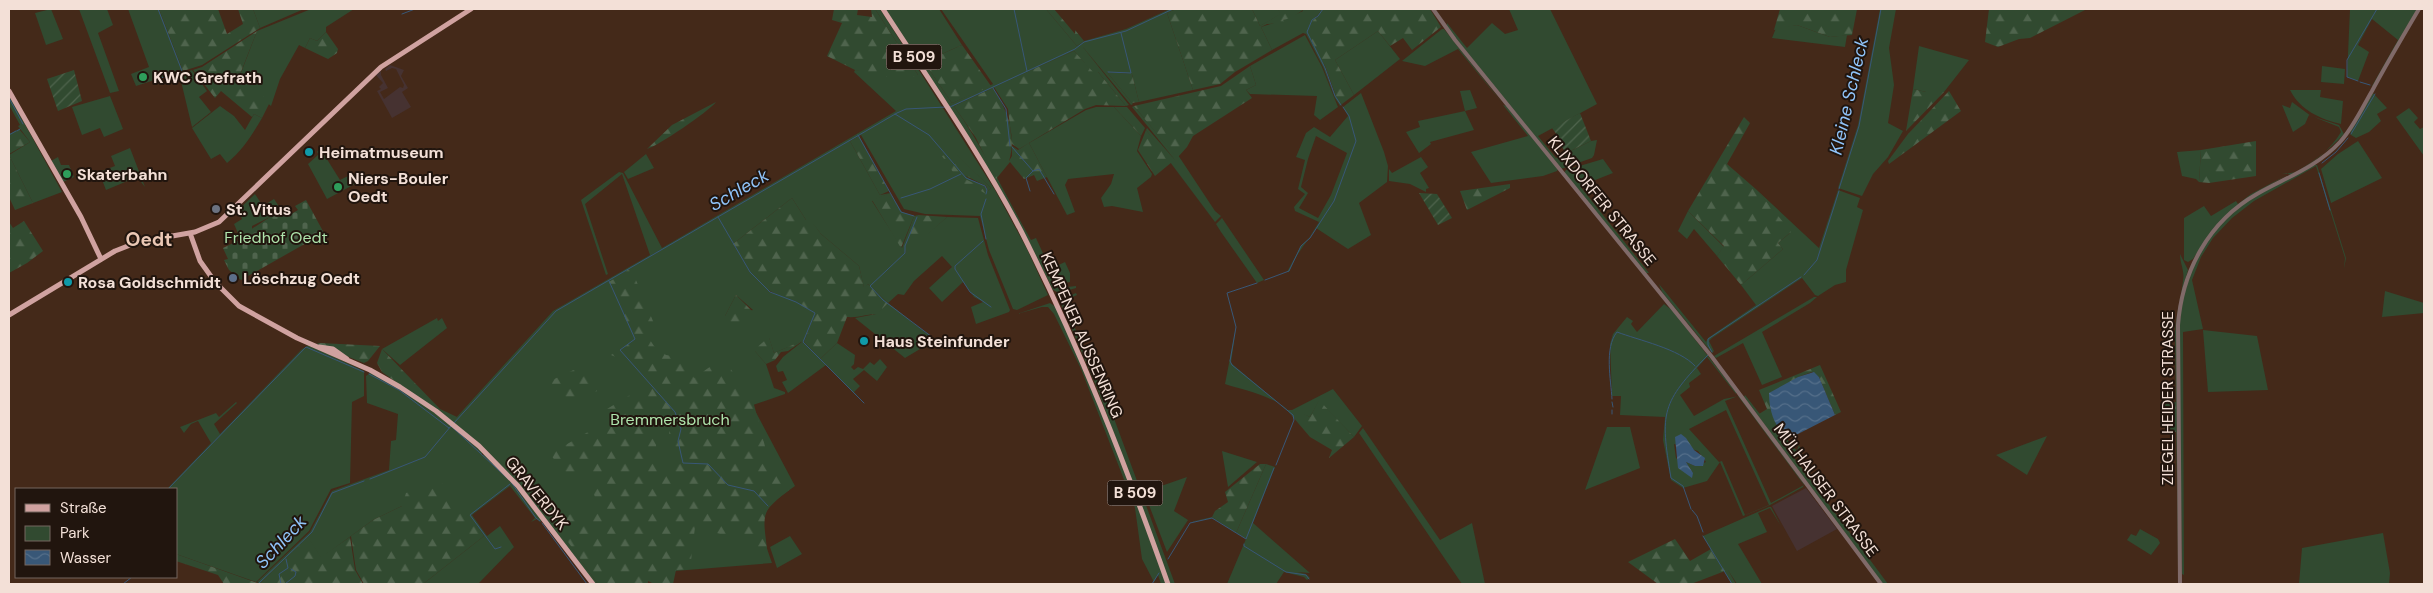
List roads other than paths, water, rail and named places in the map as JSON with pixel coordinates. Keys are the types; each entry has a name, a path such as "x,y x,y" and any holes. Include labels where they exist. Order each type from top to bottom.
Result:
{"main road":[{"path":"9,315 101,259 138,242 190,233 219,222 237,207 381,67 471,9"},
{"name":"KEMPENER AUSSENRING","path":"883,9 946,107 1020,230 1075,343 1116,442 1168,584"},
{"path":"9,91 81,217 101,259"},
{"name":"GRAVERDYK","path":"190,233 200,261 231,300 239,306 316,347 333,350 400,387 452,424 510,477 592,584"}],"street":[{"name":"KLIXDORFER STRASSE","path":"1433,9 1455,40 1706,350 1751,410"},
{"name":"ZIEGELHEIDER STRASSE","path":"2180,584 2178,324 2182,293 2191,267 2212,233 2233,211 2258,194 2310,166 2339,143 2358,115 2419,9"},
{"name":"MÜLHAUSER STRASSE","path":"1751,410 1881,584"}],"water":[{"path":"1814,372 1819,377 1835,415 1798,434 1788,436 1775,423 1771,411 1769,393 1798,377"},
{"path":"1681,434 1694,450 1705,458 1703,466 1695,466 1686,462 1693,473 1692,478 1678,468 1675,437"}],"waterway":[{"path":"158,9 182,71 158,79"},
{"path":"402,14 415,9"},
{"path":"1014,9 1027,71"},
{"name":"Schleck","path":"950,107 1075,49 1084,42 1126,31 1173,9"},
{"path":"1323,9 1312,20 1307,32 1325,68 1335,96 1341,105"},
{"name":"Kleine Schleck","path":"1839,189 1859,126 1881,9"},
{"path":"2358,81 2347,77 2347,60 2377,9"},
{"path":"1108,72 1131,73 1121,33"},
{"path":"2360,82 2370,85"},
{"path":"993,88 1006,109 1010,146"},
{"path":"2351,134 2375,94"},
{"path":"9,98 23,124"},
{"name":"Schleck","path":"454,423 556,311 897,113 906,109 946,107"},
{"path":"1265,280 1289,271 1301,246 1310,238 1334,201 1356,141 1349,116 1343,107"},
{"path":"895,114 929,135 966,178 985,186 986,194"},
{"path":"9,135 16,131"},
{"path":"858,135 901,212 914,216"},
{"path":"2322,163 2336,152 2348,138"},
{"path":"1012,147 1033,171 1039,169 1054,194"},
{"path":"1030,191 1026,178 1033,171"},
{"path":"2319,173 2330,210"},
{"path":"901,198 930,189 961,174"},
{"name":"Kleine Schleck","path":"1804,275 1817,260 1839,191"},
{"path":"986,199 981,214 986,239"},
{"path":"718,217 750,272 770,292 796,302 815,313 803,342 864,403"},
{"path":"917,217 905,246 905,253 870,286 883,300 932,337"},
{"path":"983,241 955,266 955,269 970,292 991,307"},
{"name":"Kleine Schleck","path":"1712,352 1708,345 1708,339 1801,277"},
{"path":"609,281 635,339 620,350 675,412 681,429 678,441 683,463 708,464 728,485 754,491 768,506"},
{"path":"1257,283 1227,293 1236,327 1230,361 1232,365 1293,415 1294,420 1276,465"},
{"path":"1612,399 1609,355 1617,332 1669,350 1695,366"},
{"path":"169,488 306,347 364,372"},
{"path":"1691,509 1683,486 1671,478 1665,423 1673,398 1681,385 1708,355"},
{"path":"369,374 399,390 449,428"},
{"path":"1612,402 1613,407"},
{"path":"451,426 508,479"},
{"name":"Schleck","path":"370,479 425,457 451,426"},
{"path":"1168,559 1190,523 1212,518 1246,539 1274,468"},
{"name":"Schleck","path":"258,584 312,532 332,493 364,481"},
{"path":"511,482 540,521"},
{"path":"501,547 495,549 470,515 510,484"},
{"path":"1692,510 1697,516 1703,532"},
{"path":"542,523 587,584"},
{"path":"1703,536 1732,584"},
{"path":"1244,544 1244,546 1286,572 1306,575 1309,579"},
{"path":"281,584 279,574 288,568 286,559"},
{"path":"285,584 295,576 296,572 291,569"},
{"path":"1152,584 1159,573"},
{"path":"123,584 131,578"}],"place":[{"name":"KWC Grefrath","path":"143,77"},
{"name":"Heimatmuseum","path":"309,152"},
{"name":"Skaterbahn","path":"67,174"},
{"name":"Niers-Bouler Oedt","path":"338,187"},
{"name":"St. Vitus","path":"216,209"},
{"name":"Löschzug Oedt","path":"233,278"},
{"name":"Rosa Goldschmidt","path":"68,282"},
{"name":"Haus Steinfunder","path":"864,341"}],"district":[{"name":"Oedt","path":"149,239"}],"park label":[{"name":"Friedhof Oedt","path":"276,237"},
{"name":"Bremmersbruch","path":"670,419"}]}
